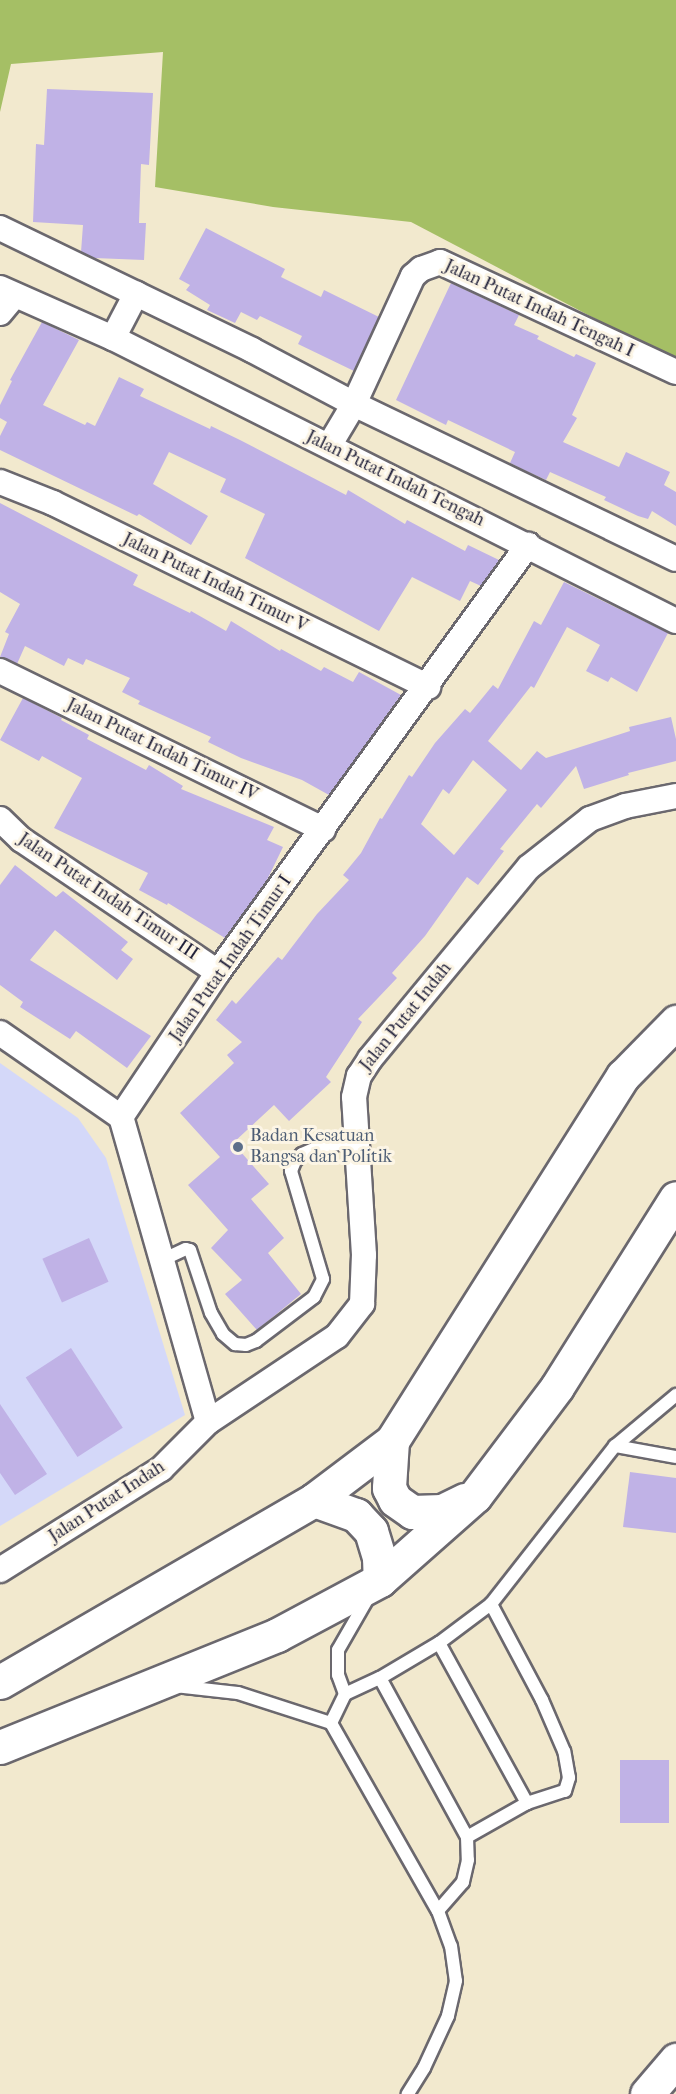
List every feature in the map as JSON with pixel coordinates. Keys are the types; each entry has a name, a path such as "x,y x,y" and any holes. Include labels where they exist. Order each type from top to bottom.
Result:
{"highway":[{"path":"0,1682 314,1500 392,1441 623,1076 676,1022"},
{"path":"0,1747 277,1635 380,1580 475,1496 557,1387 676,1198"},
{"path":"392,1441 388,1488 395,1500 412,1512 442,1511 475,1496"},
{"path":"314,1500 356,1515 370,1531 379,1557 380,1580"},
{"path":"647,2094 676,2060"}],"street":[{"path":"0,228 354,404 676,559"},
{"name":"Jalan Putat Indah Tengah I","path":"329,446 354,404 413,276 421,269 440,262 676,372"},
{"path":"113,338 136,294"},
{"name":"Jalan Putat Indah Tengah","path":"5,299 113,338 676,621"},
{"name":"Jalan Putat Indah Timur V","path":"0,482 52,503 428,687"},
{"name":"Jalan Putat Indah Timur I","path":"121,1117 219,972 428,687 528,545"},
{"name":"Jalan Putat Indah Timur IV","path":"0,671 323,829"},
{"name":"Jalan Putat Indah","path":"0,1570 161,1469 208,1422 337,1336 362,1304 364,1255 354,1097 359,1076 370,1059 530,867 590,819 625,806 676,796"},
{"name":"Jalan Putat Indah Timur III","path":"0,819 22,840 219,972"},
{"path":"0,1032 121,1117 208,1422"}],"lane":[{"path":"162,1260 186,1249 189,1250 212,1313 223,1334 235,1344 246,1345 256,1341 314,1297 323,1279 291,1171 295,1161 302,1154 316,1148 356,1141"},
{"path":"331,1723 345,1694 380,1678 439,1643 491,1604 615,1446 676,1395"},
{"path":"615,1446 676,1456"},
{"path":"345,1694 338,1676 338,1650 350,1624 380,1580"},
{"path":"467,1837 527,1803 565,1791 569,1778 564,1752 542,1700 491,1604"},
{"path":"439,1643 527,1803"},
{"path":"380,1678 467,1837 468,1860 463,1882 438,1911"},
{"path":"156,1684 238,1693 331,1723 438,1911 451,1946 456,1981 448,2016 424,2068 408,2094"}],"shaded area":[{"path":"0,1063 78,1118 106,1158 185,1415 0,1526"}],"green space":[{"path":"0,0 676,0 676,361 411,222 273,207 155,187 163,52 11,64 0,112"}],"building":[{"path":"47,89 153,93 149,165 141,164 139,223 146,223 144,260 94,258 81,252 83,225 33,222 36,144 44,145"},
{"path":"206,228 285,269 281,277 321,297 324,290 379,317 354,371 298,344 302,336 260,316 257,320 241,312 235,323 207,310 210,305 186,290 190,285 179,279"},
{"path":"451,283 519,315 514,325 539,336 537,339 574,357 576,354 596,363 572,415 577,418 563,442 619,467 626,452 670,472 664,485 676,492 676,526 652,511 648,519 638,516 604,500 606,497 550,472 546,480 510,463 515,452 448,420 446,425 396,400"},
{"path":"42,322 79,340 43,405 85,425 87,422 95,426 119,377 144,389 140,396 210,429 211,426 346,495 348,490 405,524 407,520 465,551 468,545 499,560 481,586 470,581 460,601 412,577 379,631 245,558 265,514 220,492 226,479 169,452 153,484 208,516 191,545 139,514 137,516 0,450 0,436 7,422 0,418 0,405 12,381 10,380"},
{"path":"0,503 138,575 133,585 190,613 191,611 226,631 231,621 280,651 281,649 321,671 324,667 353,682 359,672 401,695 329,795 302,780 241,758 208,742 211,737 138,704 140,701 122,692 130,678 86,659 83,665 68,658 64,666 25,646 17,664 0,657 9,634 5,632 20,604 0,592"},
{"path":"564,582 668,633 637,692 611,677 608,682 586,671 600,645 567,627 534,688 531,686 488,741 521,770 537,751 546,758 630,731 629,727 671,717 676,739 676,761 628,773 629,775 584,789 576,766 541,808 537,804 500,849 504,851 478,885 467,877 425,936 392,973 397,978 358,1019 362,1022 326,1077 331,1082 289,1121 274,1105 233,1143 269,1184 251,1199 284,1238 268,1253 301,1294 257,1330 225,1294 242,1280 211,1248 228,1230 188,1185 220,1157 180,1113 234,1063 227,1055 242,1042 216,1020 232,1000 236,1004 278,957 282,960 317,914 349,880 343,875 361,853 380,818 382,819 409,775 412,777 435,743 465,709 470,713 493,685 498,689 534,621 541,625","holes":["473,760 507,790 454,855 421,824 443,789 449,794"]},
{"path":"23,698 89,735 87,739 146,770 149,765 183,786 181,789 274,827 267,840 283,847 267,880 225,938 168,903 167,905 139,890 148,873 54,828 82,778 42,756 39,761 0,740"},
{"path":"15,865 56,897 63,891 128,942 121,950 133,959 117,980 55,930 30,960 151,1036 127,1068 76,1031 70,1039 20,1007 23,1002 0,985 0,885"},
{"path":"89,1238 109,1282 62,1303 42,1259"},
{"path":"71,1348 123,1428 77,1457 26,1377"},
{"path":"0,1404 47,1474 15,1495 0,1473"},
{"path":"630,1472 676,1478 676,1533 623,1527"},
{"path":"620,1760 669,1760 669,1823 620,1823"}],"place":[{"name":"Badan Kesatuan Bangsa dan Politik","path":"238,1147"}]}
